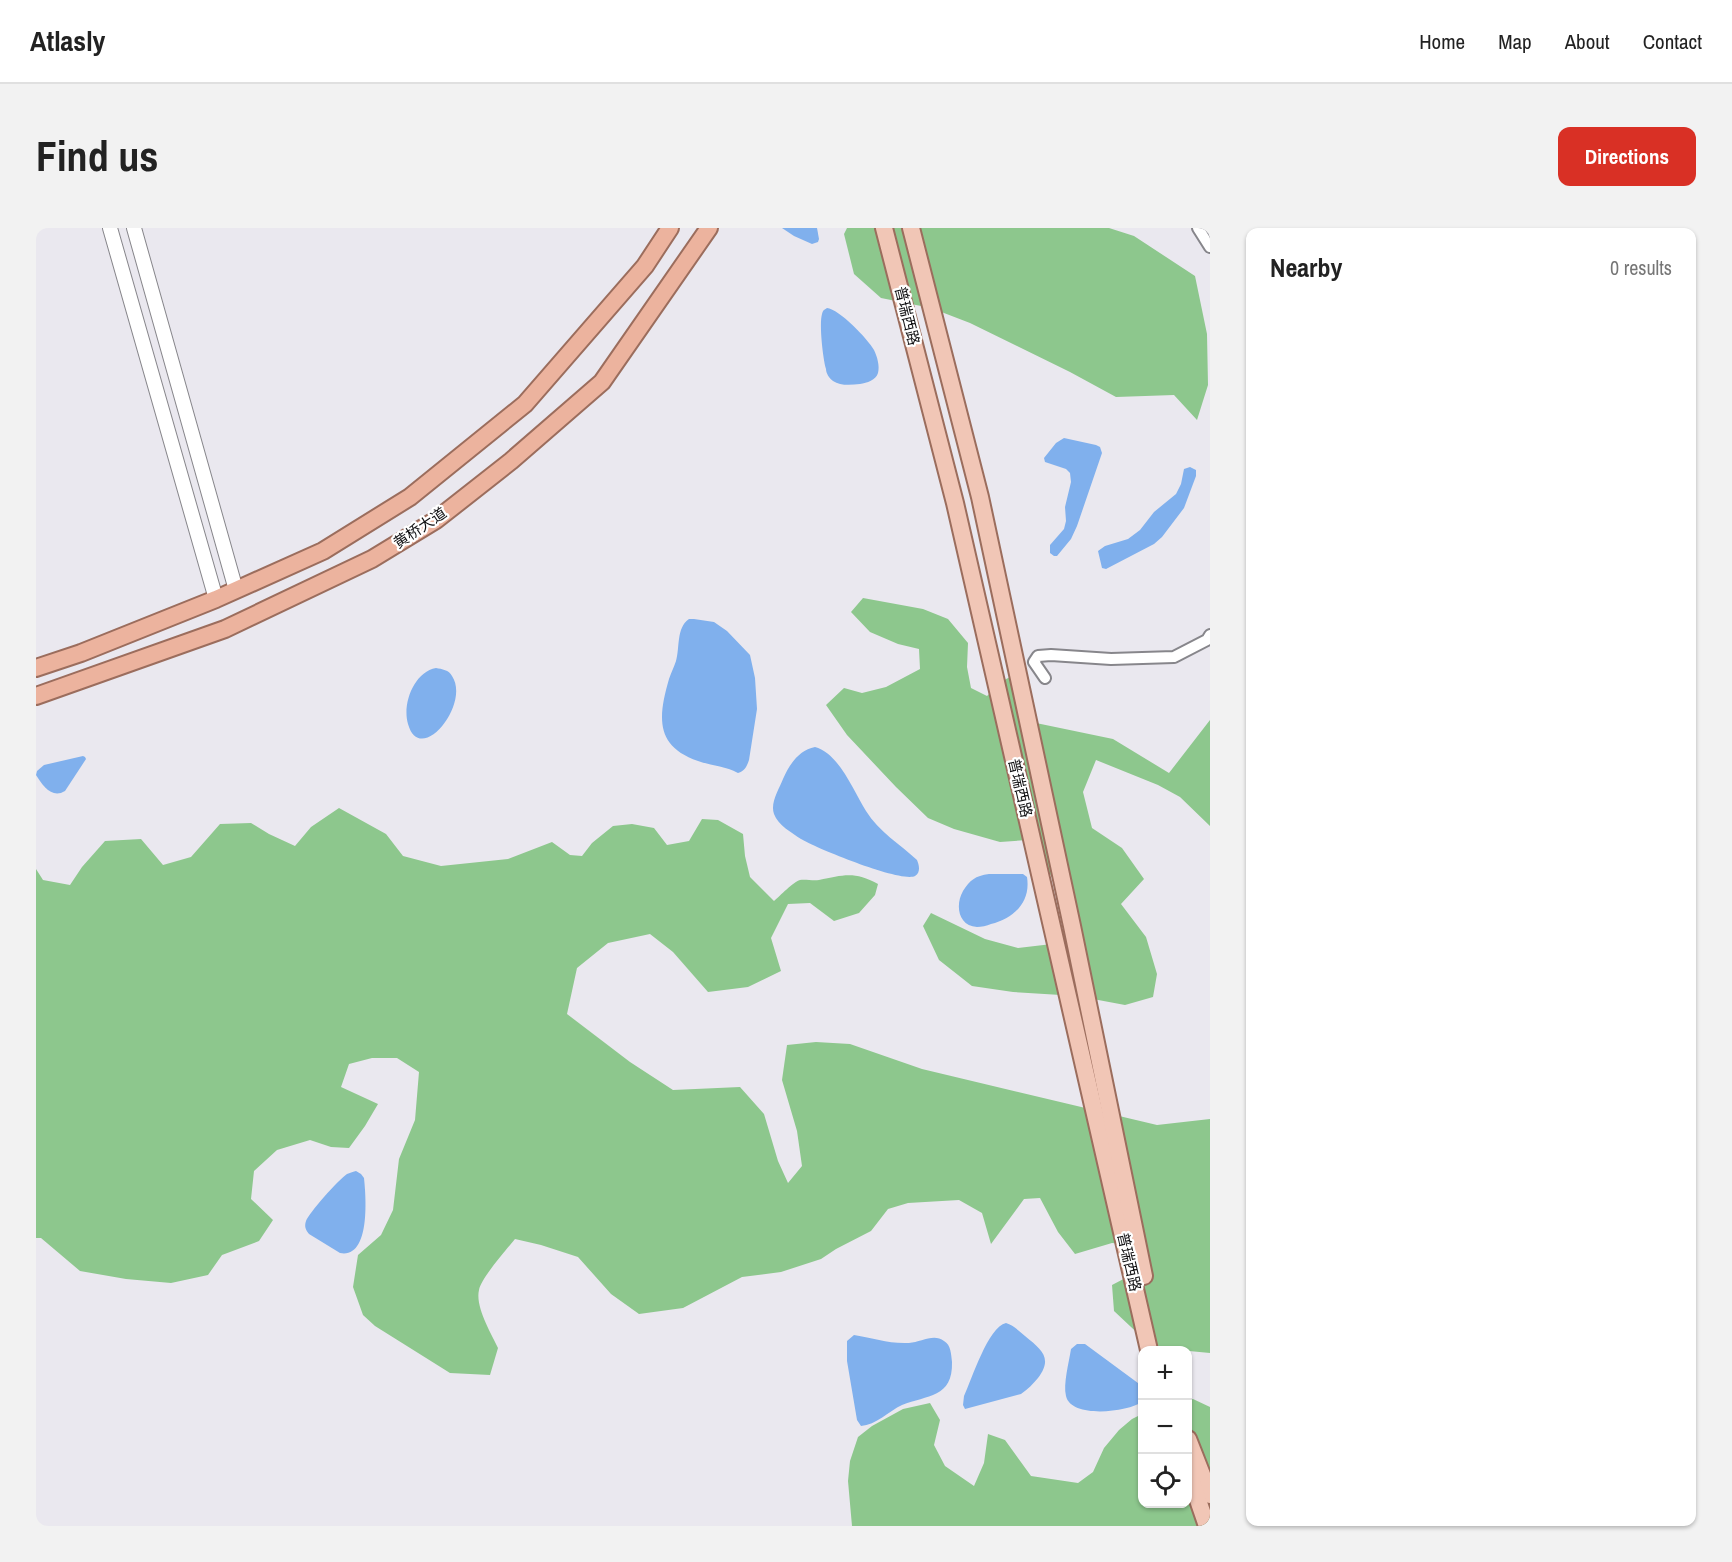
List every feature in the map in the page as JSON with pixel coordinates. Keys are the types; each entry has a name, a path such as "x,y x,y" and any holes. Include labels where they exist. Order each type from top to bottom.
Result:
{"highway":[{"path":"36,668 81,653 216,599 323,551 410,497 525,404 645,266 670,228"},
{"name":"黄桥大道","path":"36,696 225,629 372,559 436,520 511,461 602,382 709,228"}],"main road":[{"name":"普瑞西路","path":"884,228 958,514 1148,1346"},
{"name":"普瑞西路","path":"911,228 980,497 1070,914 1158,1346"},
{"path":"1192,1449 1210,1495"},
{"path":"1192,1482 1208,1526"}],"street":[{"path":"110,228 216,599"},
{"path":"134,228 236,590"},
{"path":"1198,228 1210,247"},
{"path":"1044,678 1034,662 1038,656 1174,657 1208,640 1210,635"}],"green space":[{"path":"847,228 1109,228 1134,236 1195,276 1207,334 1208,385 1197,420 1174,395 1116,397 970,323 931,308 881,298 854,274 844,234"},
{"path":"863,598 923,609 948,619 968,643 967,667 971,688 987,696 1001,682 1017,673 1031,692 1036,723 1113,739 1169,773 1210,720 1210,826 1180,797 1158,785 1096,760 1083,792 1092,828 1122,848 1144,879 1121,904 1146,937 1157,974 1153,997 1125,1005 1077,996 1013,992 972,986 939,960 923,926 931,913 985,939 1018,948 1052,944 1062,931 1065,912 1053,879 1028,840 1000,842 954,829 928,818 847,735 826,705 844,688 862,693 886,687 920,669 919,649 898,644 870,632 851,612"},
{"path":"339,808 386,834 403,856 441,866 508,859 552,842 570,855 582,856 592,843 613,826 632,824 654,828 667,845 689,841 702,819 718,820 743,834 750,877 774,901 800,880 849,875 862,877 878,884 875,895 859,913 834,921 810,903 788,904 771,938 781,971 748,987 708,992 673,952 650,934 608,943 577,968 567,1014 630,1062 673,1090 740,1087 764,1114 778,1161 788,1183 802,1166 797,1131 782,1080 787,1045 816,1042 850,1044 922,1069 1157,1125 1210,1119 1210,1353 1192,1351 1192,1346 1159,1346 1147,1342 1114,1311 1112,1285 1135,1273 1135,1245 1112,1243 1075,1254 1058,1232 1040,1198 1024,1199 991,1244 982,1213 959,1200 908,1203 888,1209 871,1231 821,1259 781,1272 742,1277 683,1308 639,1314 611,1294 578,1257 515,1239 489,1271 479,1290 481,1312 498,1348 490,1375 450,1373 375,1326 363,1315 353,1287 358,1255 381,1235 393,1210 399,1159 415,1120 419,1072 397,1058 372,1058 349,1064 341,1087 378,1104 349,1148 331,1147 310,1140 277,1150 254,1171 251,1199 273,1220 259,1241 222,1255 208,1275 171,1283 126,1279 80,1271 41,1238 36,1238 36,869 43,880 70,885 82,867 105,841 141,839 163,865 191,857 220,824 251,823 295,846 311,827"},
{"path":"1192,1399 1210,1407 1210,1526 852,1526 848,1481 850,1461 858,1437 872,1426 903,1409 930,1403 940,1420 934,1445 945,1466 974,1486 984,1463 988,1434 1005,1440 1031,1476 1078,1483 1093,1472 1104,1448 1119,1430 1138,1416 1138,1508 1192,1508"}],"water":[{"path":"782,228 817,228 818,242 812,244"},
{"path":"827,308 839,313 853,325 874,350 879,367 878,373 868,382 846,385 836,383 828,375 821,325 822,313"},
{"path":"1064,438 1096,445 1100,447 1102,453 1071,539 1057,556 1054,556 1050,553 1050,545 1064,529 1065,507 1071,482 1070,473 1066,469 1045,462 1044,458 1056,443"},
{"path":"1190,467 1196,470 1196,476 1184,508 1162,537 1154,544 1106,569 1102,568 1098,551 1105,546 1128,539 1140,530 1154,512 1176,494 1184,469"},
{"path":"689,619 714,622 727,631 750,655 755,678 757,709 749,760 745,768 738,773 684,755 674,747 663,729 665,693 676,661 680,633"},
{"path":"436,668 451,674 456,688 455,701 442,727 423,739 414,735 408,724 408,699 416,682 428,671"},
{"path":"815,747 824,751 839,765 866,811 877,825 917,860 919,870 915,876 907,877 877,870 840,857 801,839 779,822 774,814 773,805 785,774 799,755"},
{"path":"83,756 86,759 65,791 56,793 48,790 36,775 44,765"},
{"path":"989,874 1023,874 1027,877 1026,894 1019,908 1007,918 984,926 971,926 962,919 959,902 966,887 973,879"},
{"path":"356,1171 364,1178 365,1211 362,1237 350,1252 340,1253 309,1234 305,1223 312,1211 337,1183 347,1174"},
{"path":"1006,1323 1016,1328 1041,1350 1045,1365 1038,1378 1021,1394 965,1409 964,1396 981,1355 993,1334"},
{"path":"854,1335 901,1343 932,1338 940,1339 948,1345 951,1353 951,1374 948,1382 937,1393 902,1405 877,1420 861,1426 857,1420 847,1361 847,1341"},
{"path":"1077,1344 1085,1344 1138,1383 1138,1404 1113,1411 1089,1411 1070,1403 1065,1391 1071,1349"}]}
